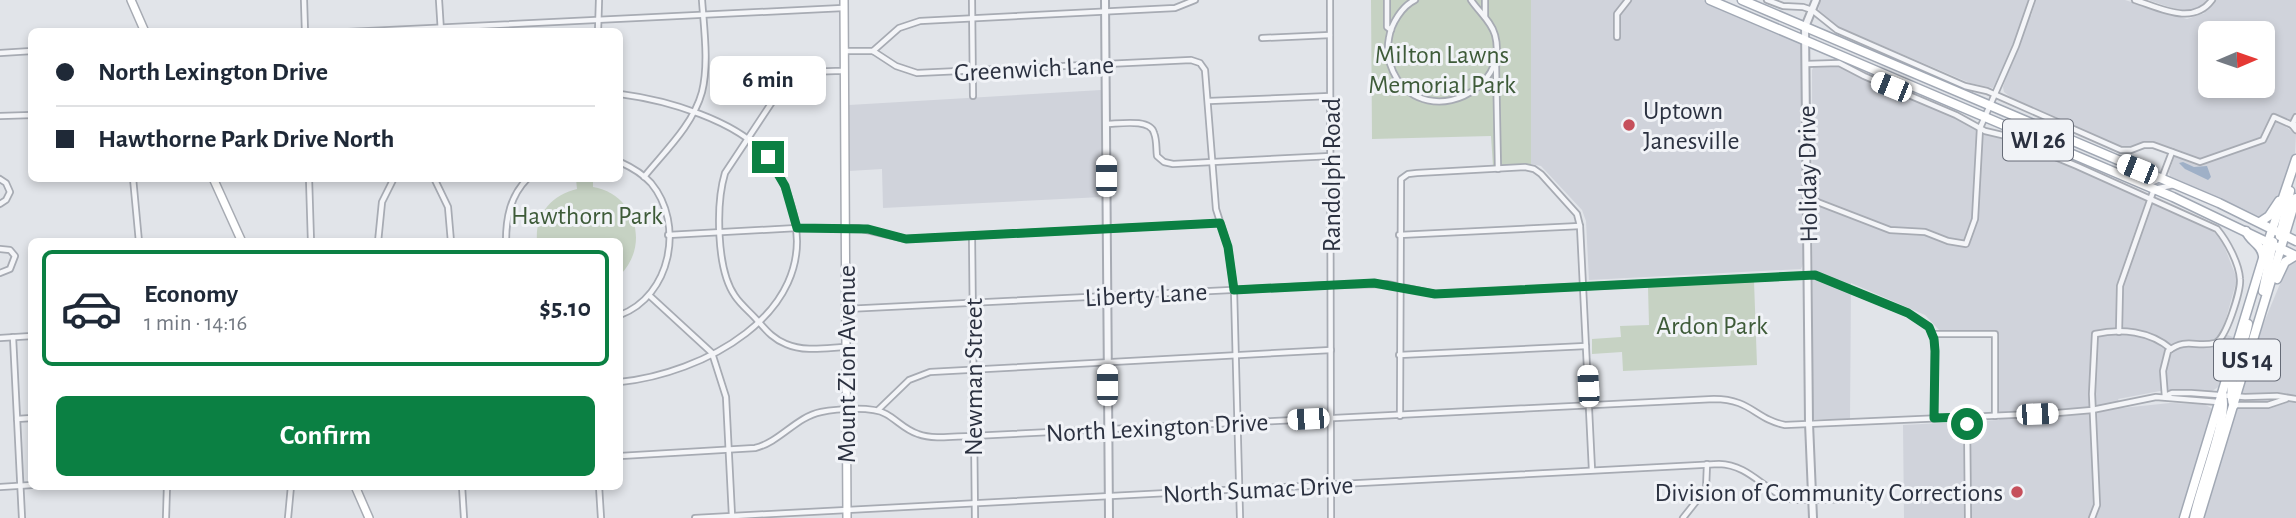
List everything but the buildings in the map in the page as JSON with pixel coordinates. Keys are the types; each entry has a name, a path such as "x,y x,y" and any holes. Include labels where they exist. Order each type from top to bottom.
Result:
{"main road":[{"path":"131,0 142,28"},
{"name":"WI 26","path":"1710,0 2135,181 2154,194 2246,231 2296,256"},
{"name":"WI 26","path":"1742,0 2162,178 2296,241"},
{"name":"Mount Zion Avenue","path":"844,4 847,514"},
{"path":"2261,316 2262,299 2295,161"},
{"name":"US 14","path":"2280,232 2286,186 2295,161"},
{"path":"215,182 240,238"},
{"path":"2260,222 2273,211 2286,186"},
{"name":"US 14","path":"2197,518 2262,262 2290,220 2296,198"},
{"path":"2290,220 2296,231"},
{"path":"2246,231 2260,247 2262,262"},
{"name":"US 14","path":"2184,518 2261,316 2274,245"},
{"path":"2266,300 2284,263 2296,256"},
{"path":"357,490 369,518"}],"street":[{"path":"304,0 305,28"},
{"path":"439,0 441,28"},
{"path":"598,28 599,0"},
{"path":"644,177 686,125 702,92 702,0"},
{"path":"972,0 973,96"},
{"path":"1105,0 1109,518"},
{"path":"845,51 873,51 899,28 909,23 1175,8 1195,0"},
{"name":"Randolph Road","path":"1330,0 1331,518"},
{"path":"1387,0 1387,27 1391,30"},
{"path":"1413,0 1398,16 1387,47 1393,72 1418,99 1445,102 1469,94 1485,80 1493,68 1495,53"},
{"path":"1485,0 1485,17"},
{"path":"1767,0 1783,6 1812,10 1838,30 1965,86 1995,94 2120,150 2131,150 2148,144 2200,162 2263,141 2274,117 2295,127 2296,117"},
{"path":"1805,27 1816,0"},
{"path":"1807,198 1890,230 1925,232 1948,241 1966,244 1975,219 1980,128 2016,46 2032,0"},
{"path":"2135,0 2177,13 2192,14 2206,8 2212,0"},
{"path":"1617,37 1617,13 1625,1"},
{"path":"1471,2 1485,17 1495,35 1499,169"},
{"path":"470,28 844,4"},
{"path":"1387,10 1398,16"},
{"name":"Holiday Drive","path":"1805,27 1809,423 1813,518"},
{"path":"1262,38 1330,35"},
{"path":"0,53 28,51"},
{"name":"Greenwich Lane","path":"873,51 896,66 917,73 1192,60 1200,63 1205,70 1209,102"},
{"path":"1806,64 1839,63 1980,128 2154,194 2217,229 2225,240 2240,278 2223,337 2215,343 2184,343 2168,351 2163,371 2165,397"},
{"path":"845,71 811,72 790,79 782,87 731,163 722,185 720,232 722,262 734,296 773,338 803,348 846,347"},
{"path":"1485,80 1496,85"},
{"path":"623,95 666,102 694,112 747,139 768,157 785,186 797,228 796,254 789,281 777,303 759,323 712,353 665,373 623,381"},
{"path":"1240,518 1234,290 1228,247 1220,223 1212,162 1209,102 1331,96"},
{"path":"0,116 28,115"},
{"path":"1105,124 1150,126 1154,132 1157,156 1172,164 1331,156"},
{"path":"2135,181 2153,182 2162,178 2172,152"},
{"path":"623,164 644,177 655,189 663,204 668,235 665,266 650,296 623,314"},
{"path":"1400,416 1399,184 1404,176 1417,173 1525,167 1534,169 1577,214 1580,226 1592,470"},
{"path":"0,179 6,183 10,192 0,204"},
{"path":"133,182 139,238"},
{"path":"309,182 311,238"},
{"path":"378,238 382,202 392,182"},
{"path":"437,182 448,207 451,238"},
{"path":"506,238 508,214 524,182"},
{"path":"2154,194 2178,186"},
{"path":"2119,332 2120,286 2154,194"},
{"path":"668,235 845,228 868,229 906,239 1220,223"},
{"path":"1399,235 1580,226"},
{"name":"Newman Street","path":"972,236 972,436 975,518"},
{"path":"0,249 10,250 15,256 10,269 0,273"},
{"name":"Liberty Lane","path":"846,309 1374,283 1435,294 1808,274 1908,313 1929,327 1932,334"},
{"path":"650,296 712,353 726,397 732,516"},
{"path":"1934,418 1935,351 1932,334 1995,334 1995,416"},
{"path":"2092,518 2097,505 2092,410 2095,334 2145,334 2160,340 2171,349"},
{"path":"0,338 28,336"},
{"path":"13,337 22,518"},
{"path":"1399,355 1586,346"},
{"path":"623,456 765,446 811,415 823,411 878,410 909,380 930,372 1331,350"},
{"name":"North Lexington Drive","path":"878,410 922,436 972,436 1727,399 1748,406 1775,424 1785,425 2092,410 2132,400 2165,397 2172,393 2268,405 2286,399"},
{"name":"North Lexington Drive","path":"2228,399 2277,396 2296,400"},
{"path":"1967,417 1968,518"},
{"path":"17,419 28,418"},
{"path":"1683,518 1706,489 1707,464"},
{"name":"North Sumac Drive","path":"695,518 847,514 1108,495 1238,491 1707,464 1740,467 1783,498 1866,499"},
{"path":"0,486 28,485"},
{"path":"166,518 167,490"},
{"path":"288,518 290,490"},
{"path":"462,490 464,518"},
{"path":"599,490 601,518"}],"shaded area":[{"path":"1531,0 1703,0 1800,42 1803,55 1801,269 1589,280 1586,221 1582,210 1541,166 1531,164"},
{"path":"1821,0 2028,0 2024,13 2031,16 2036,0 2125,0 2187,19 2205,13 2199,9 2181,11 2148,0 2296,0 2296,111 2286,127 2296,134 2295,153 2276,200 2263,217 2257,216 2170,177 2169,172 2176,152 2150,142 2128,148 2121,147 2018,103 2004,92 2008,72 2002,70 1993,88 1970,83 1834,25 1818,11"},
{"path":"1834,64 1957,117 1973,128 2001,136 2124,189 2209,228 2221,238 2237,279 2222,333 2233,337 2220,386 2212,391 2160,391 2118,399 2122,408 2170,403 2204,404 2211,408 2212,416 2179,518 1904,518 1903,425 1999,420 1998,331 1940,331 1925,315 1851,283 1850,419 1813,419 1812,70 1814,66"},
{"path":"1101,90 1102,197 883,208 882,169 849,171 849,105"},
{"path":"2296,261 2296,518 2203,518 2255,344 2287,267 2290,262"}],"green space":[{"name":"Milton Lawns Memorial Park","path":"1371,0 1531,0 1531,164 1493,166 1491,136 1372,139"},
{"name":"Hawthorn Park","path":"576,182 593,182 593,187 608,192 628,210 636,236 634,250 623,271 623,238 537,238 539,223 546,208 559,196 577,189"},
{"name":"Ardon Park","path":"1754,281 1757,365 1623,371 1622,352 1592,354 1592,339 1621,337 1620,326 1649,325 1648,287"}],"water":[{"path":"2179,163 2194,167 2207,166 2211,177 2208,180 2185,169"}],"place":[{"name":"Uptown Janesville","path":"1629,125"},
{"name":"Division of Community Corrections","path":"2017,492"}],"route":[{"path":"768,157 785,186 797,228 868,229 906,239 1220,223 1228,247 1234,290 1374,283 1435,294 1815,275 1908,313 1929,327 1935,351 1934,418 1967,417 1967,424"}]}
